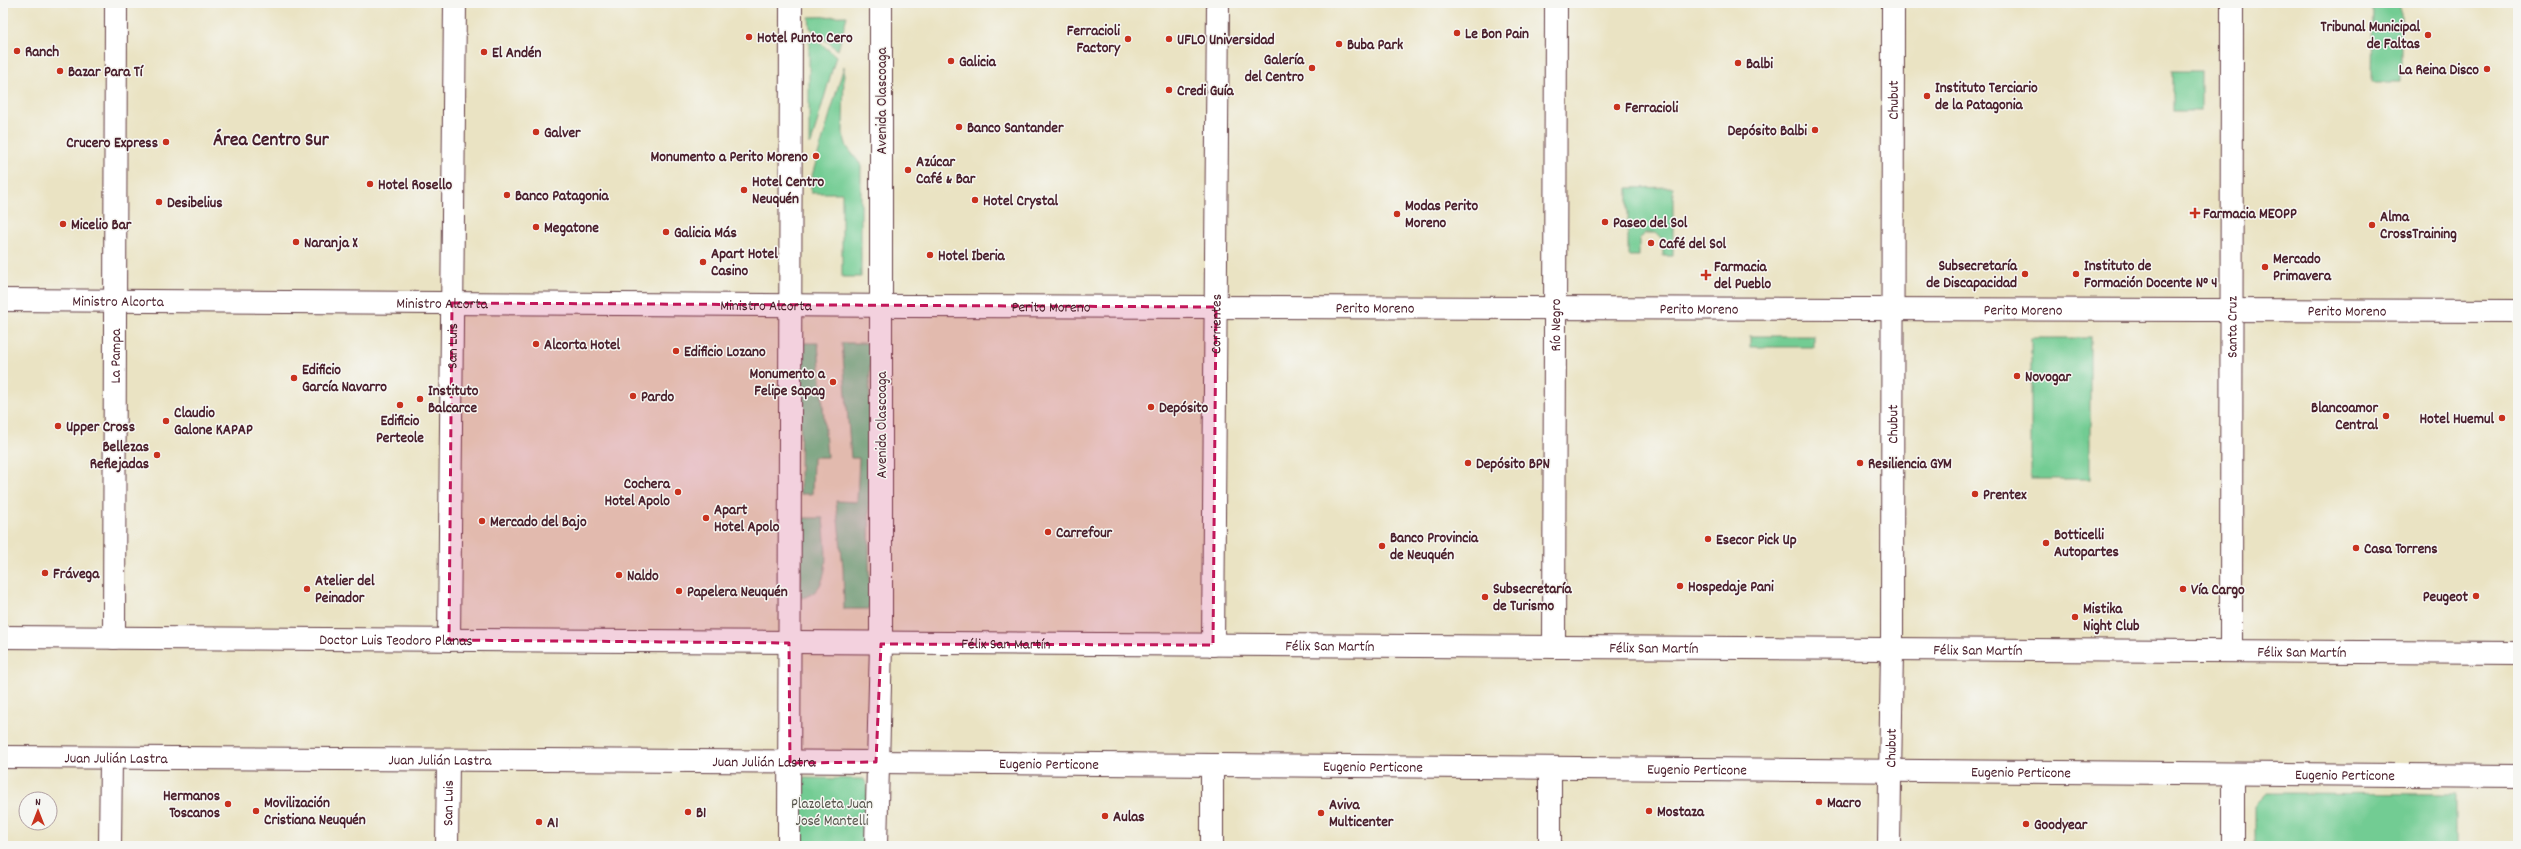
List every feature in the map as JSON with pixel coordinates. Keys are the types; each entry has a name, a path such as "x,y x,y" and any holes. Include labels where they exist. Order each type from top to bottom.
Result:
{"main road":[{"name":"La Pampa","path":"114,638 116,3"},
{"name":"San Luis","path":"449,640 455,3"},
{"path":"790,846 789,643 791,3"},
{"name":"Avenida Olascoaga","path":"876,846 876,762 881,644 881,3"},
{"name":"Corrientes","path":"1213,645 1218,3"},
{"name":"Río Negro","path":"1554,647 1556,3"},
{"name":"Chubut","path":"1889,846 1892,649 1893,3"},
{"name":"Santa Cruz","path":"2231,651 2232,3"},
{"name":"Ministro Alcorta","path":"3,300 881,306"},
{"name":"Perito Moreno","path":"881,306 2518,311"},
{"name":"Doctor Luis Teodoro Planas","path":"3,637 789,643"},
{"name":"Félix San Martín","path":"789,643 2518,653"},
{"name":"Juan Julián Lastra","path":"3,757 790,763 876,762"},
{"path":"110,846 111,758"},
{"name":"San Luis","path":"447,846 448,760"},
{"name":"Eugenio Perticone","path":"876,762 2518,776"},
{"path":"1212,765 1212,846"},
{"path":"1550,768 1550,846"},
{"path":"2232,846 2233,774"}],"highlighted area":[{"path":"452,303 1216,307 1213,645 881,644 876,762 790,763 789,643 449,640"}],"green space":[{"path":"2373,3 2401,3 2401,82 2372,82"},
{"path":"847,16 838,50 810,28 809,17"},
{"path":"809,34 836,56 811,144 809,144"},
{"path":"844,66 843,134 847,147 861,165 861,277 842,277 842,193 811,193 811,179"},
{"path":"2173,71 2201,71 2201,111 2173,111"},
{"path":"1673,187 1673,256 1663,256 1663,240 1656,233 1646,233 1639,239 1639,256 1628,256 1628,188"},
{"path":"1750,336 1814,336 1814,347 1750,347"},
{"path":"2031,338 2090,338 2090,479 2031,479"},
{"path":"801,343 818,343 827,457 813,457 812,494 800,494"},
{"path":"842,343 870,343 869,609 844,609 843,567 836,501 857,502 859,458 851,458"},
{"path":"800,518 823,518 826,553 823,578 819,587 811,594 800,598"},
{"name":"Plazoleta Juan José Mantelli","path":"805,778 864,779 867,785 867,846 797,846 799,782"},
{"path":"2267,793 2456,794 2456,846 2255,846 2255,805"}],"place":[{"name":"Le Bon Pain","path":"1457,33"},
{"name":"Tribunal Municipal de Faltas","path":"2428,35"},
{"name":"Hotel Punto Cero","path":"749,37"},
{"name":"Ferracioli Factory","path":"1128,39"},
{"name":"UFLO Universidad","path":"1169,39"},
{"name":"Buba Park","path":"1339,44"},
{"name":"Ranch","path":"17,51"},
{"name":"El Andén","path":"484,52"},
{"name":"Galicia","path":"951,61"},
{"name":"Balbi","path":"1738,63"},
{"name":"Galería del Centro","path":"1312,68"},
{"name":"La Reina Disco","path":"2487,69"},
{"name":"Bazar Para Tí","path":"60,71"},
{"name":"Credi Guía","path":"1169,90"},
{"name":"Instituto Terciario de la Patagonia","path":"1927,96"},
{"name":"Ferracioli","path":"1617,107"},
{"name":"Banco Santander","path":"959,127"},
{"name":"Depósito Balbi","path":"1815,130"},
{"name":"Galver","path":"536,132"},
{"name":"Crucero Express","path":"166,142"},
{"name":"Monumento a Perito Moreno","path":"816,156"},
{"name":"Azúcar Café & Bar","path":"908,170"},
{"name":"Hotel Rosello","path":"370,184"},
{"name":"Hotel Centro Neuquén","path":"744,190"},
{"name":"Banco Patagonia","path":"507,195"},
{"name":"Hotel Crystal","path":"975,200"},
{"name":"Desibelius","path":"159,202"},
{"name":"Farmacia MEOPP","path":"2195,213"},
{"name":"Modas Perito Moreno","path":"1397,214"},
{"name":"Paseo del Sol","path":"1605,222"},
{"name":"Micelio Bar","path":"63,224"},
{"name":"Alma CrossTraining","path":"2372,225"},
{"name":"Megatone","path":"536,227"},
{"name":"Galicia Más","path":"666,232"},
{"name":"Naranja X","path":"296,242"},
{"name":"Café del Sol","path":"1651,243"},
{"name":"Hotel Iberia","path":"930,255"},
{"name":"Apart Hotel Casino","path":"703,262"},
{"name":"Mercado Primavera","path":"2265,267"},
{"name":"Subsecretaría de Discapacidad","path":"2025,274"},
{"name":"Instituto de Formación Docente N° 4","path":"2076,274"},
{"name":"Farmacia del Pueblo","path":"1706,275"},
{"name":"Alcorta Hotel","path":"536,344"},
{"name":"Edificio Lozano","path":"676,351"},
{"name":"Novogar","path":"2017,376"},
{"name":"Edificio García Navarro","path":"294,378"},
{"name":"Monumento a Felipe Sapag","path":"833,382"},
{"name":"Pardo","path":"633,396"},
{"name":"Instituto Balcarce","path":"420,399"},
{"name":"Edificio Perteole","path":"400,405"},
{"name":"Depósito","path":"1151,407"},
{"name":"Blancoamor Central","path":"2386,416"},
{"name":"Hotel Huemul","path":"2502,418"},
{"name":"Claudio Galone KAPAP","path":"166,421"},
{"name":"Upper Cross","path":"58,426"},
{"name":"Bellezas Reflejadas","path":"157,455"},
{"name":"Depósito BPN","path":"1468,463"},
{"name":"Resiliencia GYM","path":"1860,463"},
{"name":"Cochera Hotel Apolo","path":"678,492"},
{"name":"Prentex","path":"1975,494"},
{"name":"Apart Hotel Apolo","path":"706,518"},
{"name":"Mercado del Bajo","path":"482,521"},
{"name":"Carrefour","path":"1048,532"},
{"name":"Esecor Pick Up","path":"1708,539"},
{"name":"Botticelli Autopartes","path":"2046,543"},
{"name":"Banco Provincia de Neuquén","path":"1382,546"},
{"name":"Casa Torrens","path":"2356,548"},
{"name":"Frávega","path":"45,573"},
{"name":"Naldo","path":"619,575"},
{"name":"Hospedaje Pani","path":"1680,586"},
{"name":"Atelier del Peinador","path":"307,589"},
{"name":"Vía Cargo","path":"2183,589"},
{"name":"Papelera Neuquén","path":"679,591"},
{"name":"Peugeot","path":"2476,596"},
{"name":"Subsecretaría de Turismo","path":"1485,597"},
{"name":"Mistika Night Club","path":"2075,617"},
{"name":"Macro","path":"1819,802"},
{"name":"Hermanos Toscanos","path":"228,804"},
{"name":"Movilización Cristiana Neuquén","path":"256,811"},
{"name":"Mostaza","path":"1649,811"},
{"name":"B1","path":"688,812"},
{"name":"Aviva Multicenter","path":"1321,813"},
{"name":"Aulas","path":"1105,816"},
{"name":"A1","path":"539,822"},
{"name":"Goodyear","path":"2026,824"}],"district":[{"name":"Área Centro Sur","path":"271,138"}]}
